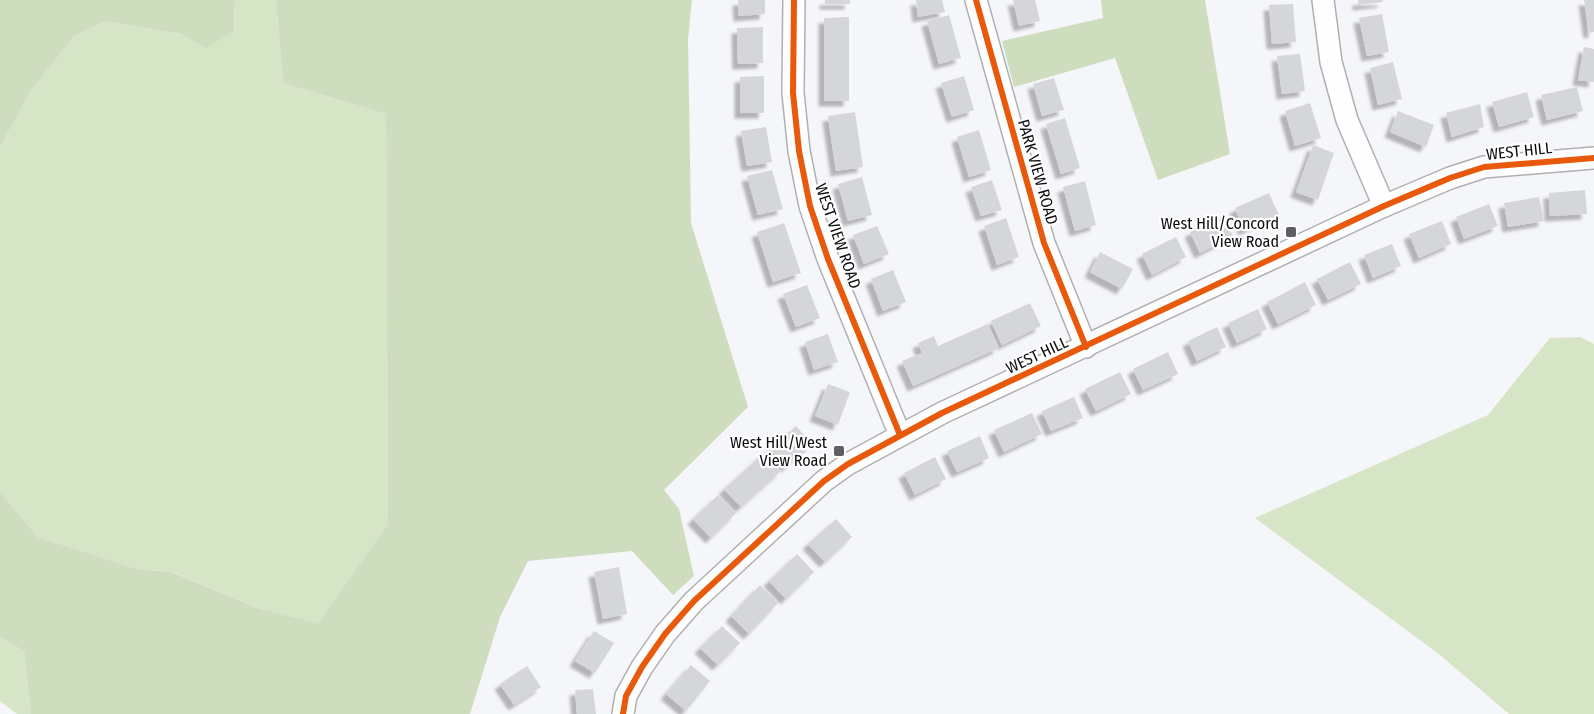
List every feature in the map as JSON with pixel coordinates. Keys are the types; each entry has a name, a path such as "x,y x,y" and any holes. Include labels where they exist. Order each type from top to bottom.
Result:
{"street":[{"name":"WEST VIEW ROAD","path":"794,0 793,93 799,152 810,206 828,259 900,435"},
{"name":"PARK VIEW ROAD","path":"976,0 1044,243 1086,347"},
{"path":"1323,0 1330,62 1347,120 1384,206"},
{"name":"WEST HILL","path":"622,714 626,696 642,667 665,634 694,601 824,481 869,451 1384,206 1450,178 1484,167 1594,158"}],"green space":[{"path":"0,0 235,0 234,31 206,48 181,34 106,21 74,36 30,92 0,147"},
{"path":"235,0 276,0 283,83 386,114 388,524 318,625 257,608 173,572 137,569 38,537 0,492 0,147 30,92 74,36 106,21 181,34 206,47 234,31"},
{"path":"276,0 692,0 688,39 691,223 748,407 664,490 679,509 694,576 673,595 632,551 528,561 500,617 470,714 31,714 24,651 0,637 0,492 38,537 137,569 172,572 257,608 318,624 388,524 386,114 283,83"},
{"path":"1101,0 1205,0 1230,154 1158,180 1115,58 1014,87 1002,41 1103,18"},
{"path":"1580,337 1594,344 1594,714 1509,714 1440,655 1255,518 1488,415 1550,338"},
{"path":"0,637 24,651 31,714 17,714 0,701"}],"building":[{"path":"738,0 765,0 765,14 739,16"},
{"path":"825,0 850,0 850,4 825,4"},
{"path":"916,0 942,0 945,12 918,17"},
{"path":"1013,0 1035,0 1040,21 1019,26"},
{"path":"1358,0 1383,0 1383,2 1358,5"},
{"path":"1584,0 1594,0 1594,32 1589,33"},
{"path":"1293,4 1296,42 1272,44 1269,5"},
{"path":"1382,14 1389,52 1367,56 1359,18"},
{"path":"949,15 961,58 939,64 927,21"},
{"path":"849,17 849,101 824,101 824,18"},
{"path":"763,27 763,63 738,64 737,28"},
{"path":"1584,47 1594,49 1594,82 1578,80"},
{"path":"1300,54 1305,91 1282,94 1277,56"},
{"path":"1393,62 1402,99 1378,105 1370,68"},
{"path":"764,76 764,113 740,113 740,77"},
{"path":"964,76 974,110 952,117 941,83"},
{"path":"1054,78 1064,110 1042,116 1033,84"},
{"path":"1577,87 1583,111 1547,120 1541,95"},
{"path":"1527,92 1534,117 1499,127 1492,102"},
{"path":"1310,103 1321,138 1295,146 1285,111"},
{"path":"1480,104 1484,127 1452,137 1446,113"},
{"path":"1398,111 1434,125 1426,147 1390,132"},
{"path":"855,112 863,167 836,171 828,116"},
{"path":"1065,118 1080,168 1061,174 1046,124"},
{"path":"766,127 772,162 747,166 741,131"},
{"path":"979,130 991,170 969,177 957,137"},
{"path":"1313,145 1334,153 1318,200 1296,192"},
{"path":"772,170 783,209 758,215 747,176"},
{"path":"862,177 872,215 848,221 838,184"},
{"path":"992,180 1002,210 981,216 971,187"},
{"path":"1085,181 1096,225 1075,231 1063,187"},
{"path":"1585,190 1587,214 1550,216 1549,193"},
{"path":"1269,193 1279,215 1244,230 1235,208"},
{"path":"1539,197 1544,221 1508,227 1504,203"},
{"path":"1489,204 1498,226 1464,239 1456,217"},
{"path":"1223,216 1233,236 1200,253 1190,232"},
{"path":"1006,218 1019,257 997,265 984,226"},
{"path":"1442,221 1451,244 1419,258 1409,234"},
{"path":"784,223 801,273 773,282 757,232"},
{"path":"877,226 889,254 864,264 853,235"},
{"path":"1176,237 1186,257 1152,275 1142,254"},
{"path":"1392,244 1401,266 1373,278 1364,255"},
{"path":"1100,252 1133,269 1122,289 1090,272"},
{"path":"1350,262 1361,284 1328,300 1317,279"},
{"path":"893,270 906,302 883,311 871,279"},
{"path":"1305,282 1316,305 1278,324 1267,302"},
{"path":"807,285 820,318 796,327 783,294"},
{"path":"1030,303 1041,326 1002,345 991,321"},
{"path":"1258,309 1267,329 1237,343 1228,323"},
{"path":"988,324 999,348 913,386 902,361 922,353 918,343 934,336 938,346"},
{"path":"1217,327 1226,347 1197,361 1188,341"},
{"path":"828,334 838,362 814,370 805,342"},
{"path":"1168,352 1178,374 1143,390 1133,369"},
{"path":"1120,372 1131,394 1096,411 1085,389"},
{"path":"828,384 850,392 838,425 815,416"},
{"path":"1074,397 1083,418 1051,431 1042,411"},
{"path":"1032,413 1042,434 1004,452 994,430"},
{"path":"796,426 812,444 786,467 770,449"},
{"path":"980,436 989,458 957,472 947,451"},
{"path":"764,453 781,471 741,507 724,489"},
{"path":"935,457 946,479 915,495 904,473"},
{"path":"718,495 736,513 711,538 693,519"},
{"path":"836,519 852,537 825,562 808,544"},
{"path":"797,554 814,572 786,599 769,581"},
{"path":"619,567 627,614 603,619 594,572"},
{"path":"760,585 778,603 749,634 731,616"},
{"path":"722,626 740,643 718,665 700,648"},
{"path":"594,631 614,643 595,673 575,661"},
{"path":"691,665 710,681 686,711 666,694"},
{"path":"527,666 541,687 514,705 500,684"},
{"path":"593,689 596,714 577,714 575,690"}],"cycle path":[{"path":"794,0 793,93 799,151 810,206 828,259 900,435"},
{"path":"976,0 1044,243 1086,347"},
{"path":"623,714 626,696 642,667 665,634 694,601 824,481 848,464 942,413 1384,206 1450,178 1484,167 1594,158"}],"place":[{"name":"West Hill/Concord View Road","path":"1291,232"},
{"name":"West Hill/West View Road","path":"839,451"}]}
